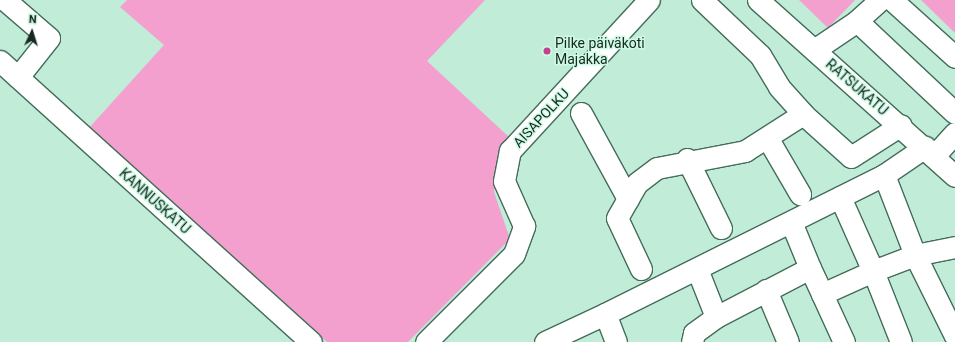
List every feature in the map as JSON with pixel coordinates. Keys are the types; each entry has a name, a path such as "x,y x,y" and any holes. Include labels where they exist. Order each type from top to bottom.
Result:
{"street":[{"path":"6,0 49,38 18,77"},
{"name":"AISAPOLKU","path":"426,342 514,254 524,226 504,181 510,151 649,0"},
{"path":"702,0 760,55 779,87 803,114 851,157 901,125"},
{"name":"RATSUKATU","path":"758,0 901,125 955,176"},
{"path":"814,50 857,22 880,0"},
{"path":"892,0 955,56"},
{"path":"857,22 955,113"},
{"name":"KANNUSKATU","path":"0,61 311,342"},
{"path":"581,113 628,199"},
{"path":"641,269 617,218 637,183 657,168 687,159 745,151 768,139 803,114"},
{"path":"545,342 697,269 884,175 930,151 955,133"},
{"path":"768,139 800,194"},
{"path":"687,159 721,228"},
{"path":"884,175 915,255 955,336"},
{"path":"840,197 873,271 901,342"},
{"path":"791,222 810,268 844,342"},
{"path":"822,294 873,271 915,255 955,247"},
{"path":"692,342 694,333 716,317 810,268"},
{"path":"697,269 716,317"},
{"path":"766,290 788,342"},
{"path":"605,314 616,342"}],"shaded area":[{"path":"127,0 485,0 427,61 511,139 500,151 494,192 510,239 408,342 327,342 88,129 164,45 120,7"},
{"path":"799,0 855,0 828,28"},
{"path":"921,0 955,0 955,33"}],"place":[{"name":"Pilke päiväkoti Majakka","path":"547,51"}]}
